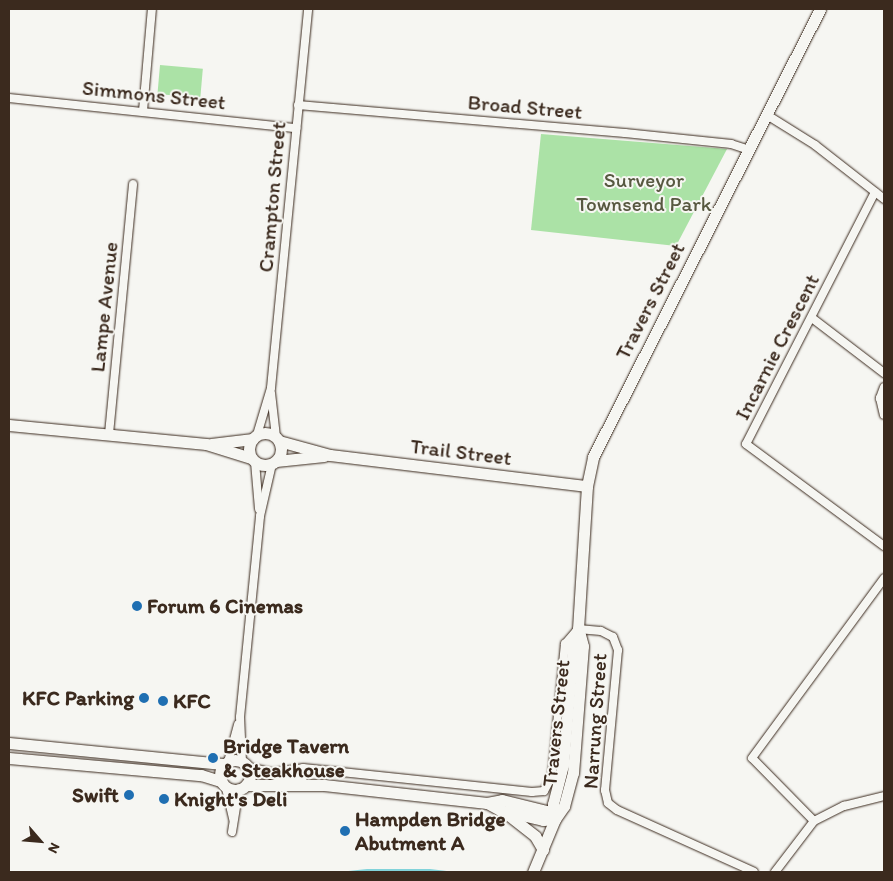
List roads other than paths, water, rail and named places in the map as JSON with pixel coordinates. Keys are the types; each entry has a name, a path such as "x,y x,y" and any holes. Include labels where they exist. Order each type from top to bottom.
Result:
{"main road":[{"name":"Travers Street","path":"533,872 555,819 564,806 573,773 583,646 578,629 589,468 599,440 820,9"},
{"path":"9,425 206,444 263,465 274,462 281,452 277,439 267,433 255,437 206,444"},
{"path":"253,460 249,448 255,437"},
{"name":"Trail Street","path":"277,439 330,455 587,486"},
{"name":"Trail Street","path":"274,462 330,455"},
{"path":"9,743 245,765 269,773 324,785 487,803 502,800 546,811 555,819"},
{"path":"52,761 54,748"},
{"path":"9,758 201,775 223,784 243,787 324,785"},
{"path":"223,784 220,772 226,763"},
{"path":"243,787 250,777 245,765"},
{"path":"487,803 522,824 541,855"},
{"path":"500,810 543,820 555,819"}],"street":[{"path":"143,111 152,9"},
{"name":"Crampton Street","path":"277,439 271,388 308,9"},
{"name":"Simmons Street","path":"9,98 296,128"},
{"name":"Broad Street","path":"298,105 625,133 731,144 748,150"},
{"path":"766,115 814,145 884,199"},
{"name":"Lampe Avenue","path":"109,434 133,184"},
{"name":"Incarnie Crescent","path":"875,192 746,444 884,546"},
{"path":"812,318 884,373"},
{"path":"884,387 880,398 884,415"},
{"name":"Crampton Street","path":"255,437 271,388"},
{"path":"253,460 260,516"},
{"path":"226,763 240,717 260,516 274,462"},
{"path":"814,821 752,758 884,578"},
{"name":"Travers Street","path":"269,773 303,768 532,792 544,791 552,776 566,644 578,629"},
{"name":"Narrung Street","path":"578,629 610,634 618,650 605,790 608,803 618,810 754,872"},
{"path":"240,717 245,765"},
{"path":"223,784 235,823"},
{"path":"232,832 243,787"},
{"path":"775,872 814,821 844,806 884,796"}],"water":[{"path":"367,869 430,869 455,872 339,872"}],"place":[{"name":"Forum 6 Cinemas","path":"137,606"},
{"name":"KFC Parking","path":"144,698"},
{"name":"KFC","path":"163,701"},
{"name":"Bridge Tavern & Steakhouse","path":"213,758"},
{"name":"Swift","path":"129,795"},
{"name":"Knight's Deli","path":"164,799"},
{"name":"Hampden Bridge Abutment A","path":"345,831"}],"park label":[{"name":"Surveyor Townsend Park","path":"644,192"}]}
